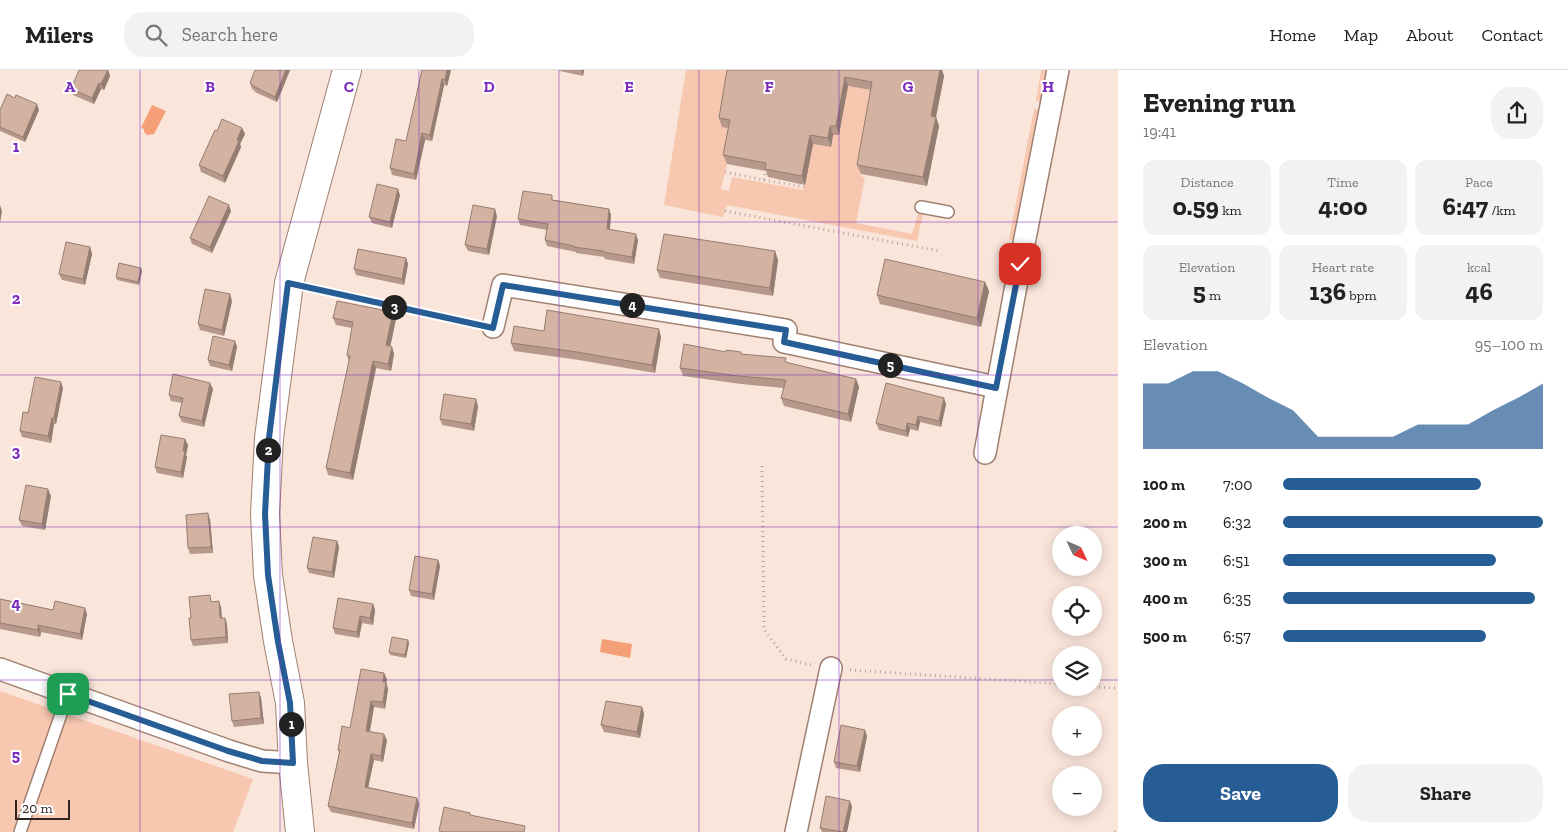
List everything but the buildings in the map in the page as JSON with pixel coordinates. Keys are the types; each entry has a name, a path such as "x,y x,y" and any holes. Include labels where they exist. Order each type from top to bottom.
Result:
{"street":[{"path":"300,832 293,763 290,703 268,575 265,514 269,438 288,283 347,70"},
{"path":"985,453 1058,70"},
{"path":"493,328 503,285 786,330 784,342 996,388"},
{"path":"796,832 831,668"},
{"path":"0,669 253,759 293,763"}],"lane":[{"path":"921,207 948,212"},
{"path":"20,832 68,694"}],"path":[{"path":"764,180 767,165"},
{"path":"725,172 805,187"},
{"path":"725,211 940,251"},
{"path":"288,283 493,328"},
{"path":"762,466 764,629 786,659 831,668 1052,683"},
{"path":"1102,687 1118,688"},
{"path":"1114,832 1118,829"}],"shaded area":[{"path":"686,70 754,70 721,189 729,191 732,177 804,190 809,143 831,147 833,135 839,135 846,99 842,85 876,91 861,174 862,177 865,177 856,223 912,234 918,214 923,214 917,241 727,205 723,217 664,205"},
{"path":"1041,70 1052,70 1045,102 1036,101"},
{"path":"152,105 166,111 154,134 147,135 144,129 141,128"},
{"path":"1034,109 1044,111 1016,241 1009,239"},
{"path":"602,639 632,644 630,658 600,652"},
{"path":"0,691 253,779 233,832 0,832"}],"route":[{"path":"68,694 228,751 262,761 293,763 290,703 268,575 265,514 269,438 288,283 302,288 493,328 503,285 786,330 784,342 996,388 1020,264"}]}
